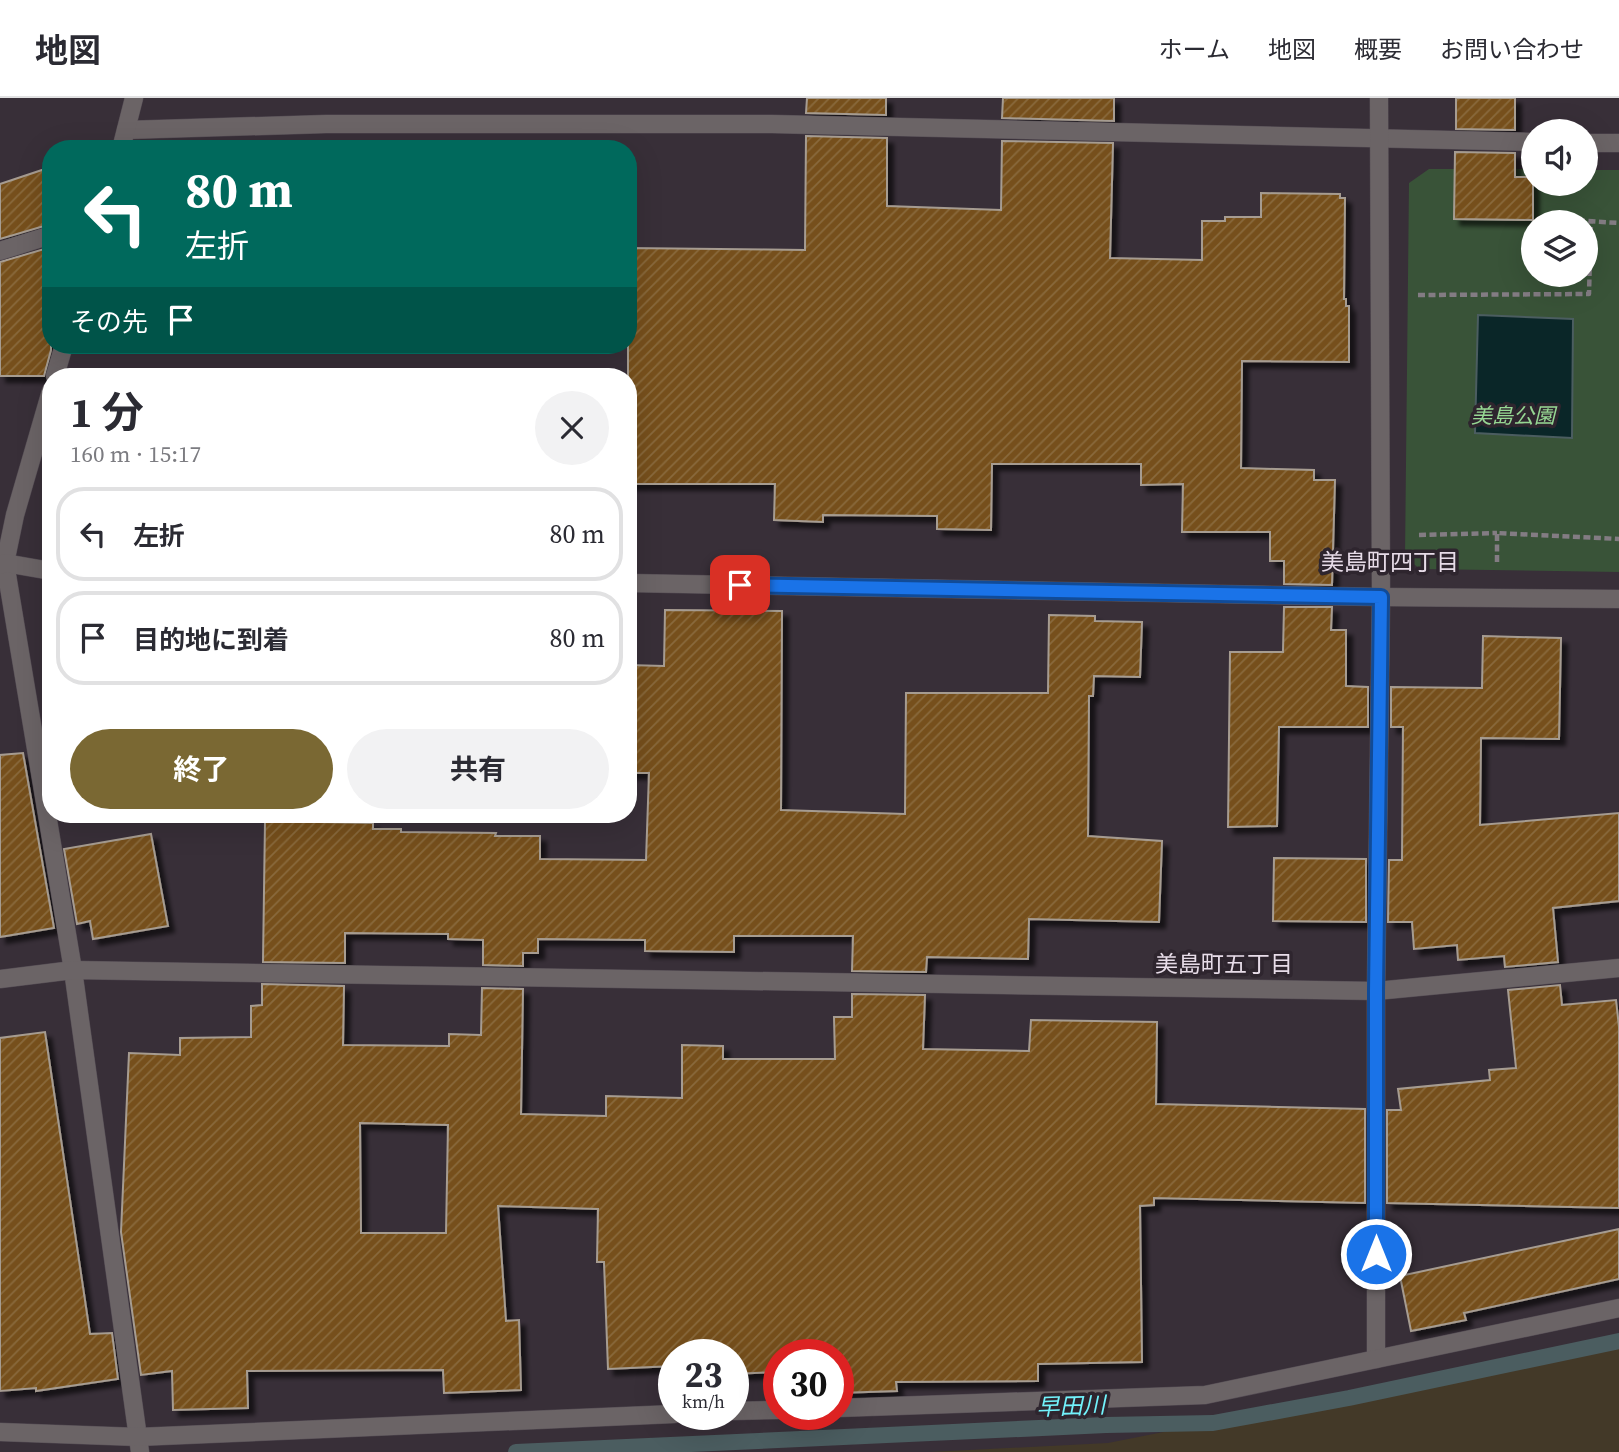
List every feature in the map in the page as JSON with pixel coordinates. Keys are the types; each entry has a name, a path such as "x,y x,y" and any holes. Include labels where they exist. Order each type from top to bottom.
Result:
{"street":[{"path":"123,140 134,98"},
{"path":"1376,1359 1376,991 1381,597 1379,98"},
{"path":"126,130 326,124 772,124 1521,142"},
{"path":"1598,143 1619,143"},
{"path":"0,251 42,238"},
{"path":"42,422 2,564 42,790"},
{"path":"2,564 42,570"},
{"path":"637,583 1619,599"},
{"path":"48,823 74,970 139,1444"},
{"path":"0,979 74,970 1376,991 1619,968"},
{"path":"854,1407 1205,1395 1619,1308"},
{"path":"0,1432 139,1444 658,1414"}],"path":[{"path":"1598,222 1619,223"},
{"path":"1416,308 1416,295 1589,294 1589,287"},
{"path":"1417,535 1497,533 1619,539"},
{"path":"1497,533 1497,598"}],"shaded area":[{"path":"1478,315 1573,319 1572,438 1475,433"},
{"path":"1619,1342 1619,1452 930,1452 1108,1443"}],"green space":[{"name":"美島公園","path":"1429,169 1521,169 1521,196 1598,196 1598,170 1619,170 1619,572 1420,569 1405,557 1409,183"}],"building":[{"path":"807,98 886,98 886,115 806,113"},
{"path":"1003,98 1114,98 1114,121 1002,118"},
{"path":"1456,98 1515,98 1515,130 1456,129"},
{"path":"806,136 887,138 887,206 1001,210 1002,141 1113,143 1110,258 1202,260 1202,221 1225,221 1225,217 1261,217 1261,193 1340,194 1340,198 1345,198 1344,299 1346,306 1349,306 1349,362 1242,361 1241,468 1314,470 1314,480 1335,480 1332,585 1284,584 1284,561 1270,561 1270,532 1182,532 1183,484 1141,485 1141,464 992,464 991,530 937,529 937,516 823,515 823,522 774,520 775,484 637,484 637,368 628,368 628,354 637,354 637,248 805,250"},
{"path":"1455,152 1515,153 1515,177 1521,177 1521,196 1533,196 1533,210 1521,210 1521,220 1454,219"},
{"path":"42,170 42,227 0,239 0,184"},
{"path":"42,250 42,354 50,354 46,368 42,368 42,376 0,376 0,262"},
{"path":"1284,607 1332,607 1331,630 1346,630 1346,686 1368,687 1368,727 1279,727 1277,826 1228,827 1230,652 1283,652"},
{"path":"665,610 782,611 781,810 905,814 906,693 1048,693 1049,615 1095,616 1095,621 1142,622 1140,677 1094,676 1093,696 1089,696 1088,836 1162,841 1159,922 1029,919 1028,959 927,957 926,972 852,971 853,936 734,936 734,952 645,951 645,940 538,939 538,953 523,953 523,966 483,965 483,940 448,939 448,934 345,933 345,963 263,962 265,823 373,823 373,829 401,829 401,832 540,836 540,859 646,860 649,773 637,773 637,665 664,666"},
{"path":"1483,636 1561,638 1559,739 1481,738 1480,825 1619,813 1619,901 1553,908 1558,962 1505,967 1504,956 1458,960 1457,945 1414,949 1412,922 1388,922 1389,860 1402,860 1403,727 1391,727 1391,687 1482,688"},
{"path":"23,753 54,928 0,937 0,755"},
{"path":"151,834 168,926 93,939 90,921 77,924 64,849"},
{"path":"1274,858 1366,859 1366,922 1273,921"},
{"path":"262,984 344,986 343,1045 449,1046 449,1034 481,1035 482,988 523,989 521,1114 606,1116 606,1096 682,1098 682,1045 723,1046 723,1059 835,1059 834,1017 852,1017 852,994 925,995 923,1049 1029,1051 1031,1020 1157,1022 1156,1104 1365,1109 1365,1203 1154,1198 1154,1205 1140,1206 1142,1362 1038,1364 1038,1381 896,1382 897,1391 854,1392 854,1339 763,1339 763,1373 749,1373 749,1339 658,1339 658,1367 608,1369 604,1262 597,1262 598,1209 498,1206 506,1321 519,1320 521,1390 444,1393 443,1370 247,1371 248,1408 173,1410 172,1371 141,1375 121,1232 129,1053 180,1055 180,1038 251,1037 251,1006 262,1005","holes":["360,1123 448,1125 446,1233 361,1233"]},
{"path":"1560,985 1562,1005 1616,1000 1619,1027 1619,1208 1387,1203 1387,1110 1401,1110 1398,1089 1490,1080 1489,1070 1516,1068 1508,990"},
{"path":"45,1032 90,1334 112,1333 118,1379 36,1391 36,1388 0,1391 0,1038"},
{"path":"1619,1229 1619,1279 1464,1313 1466,1320 1411,1331 1400,1276"}],"waterway":[{"name":"早田川","path":"516,1452 1106,1425 1213,1423 1349,1398 1619,1341"}],"district":[{"name":"美島町四丁目","path":"1390,562"},
{"name":"美島町五丁目","path":"1224,964"}],"route":[{"path":"740,585 1381,597 1376,1254"}]}
